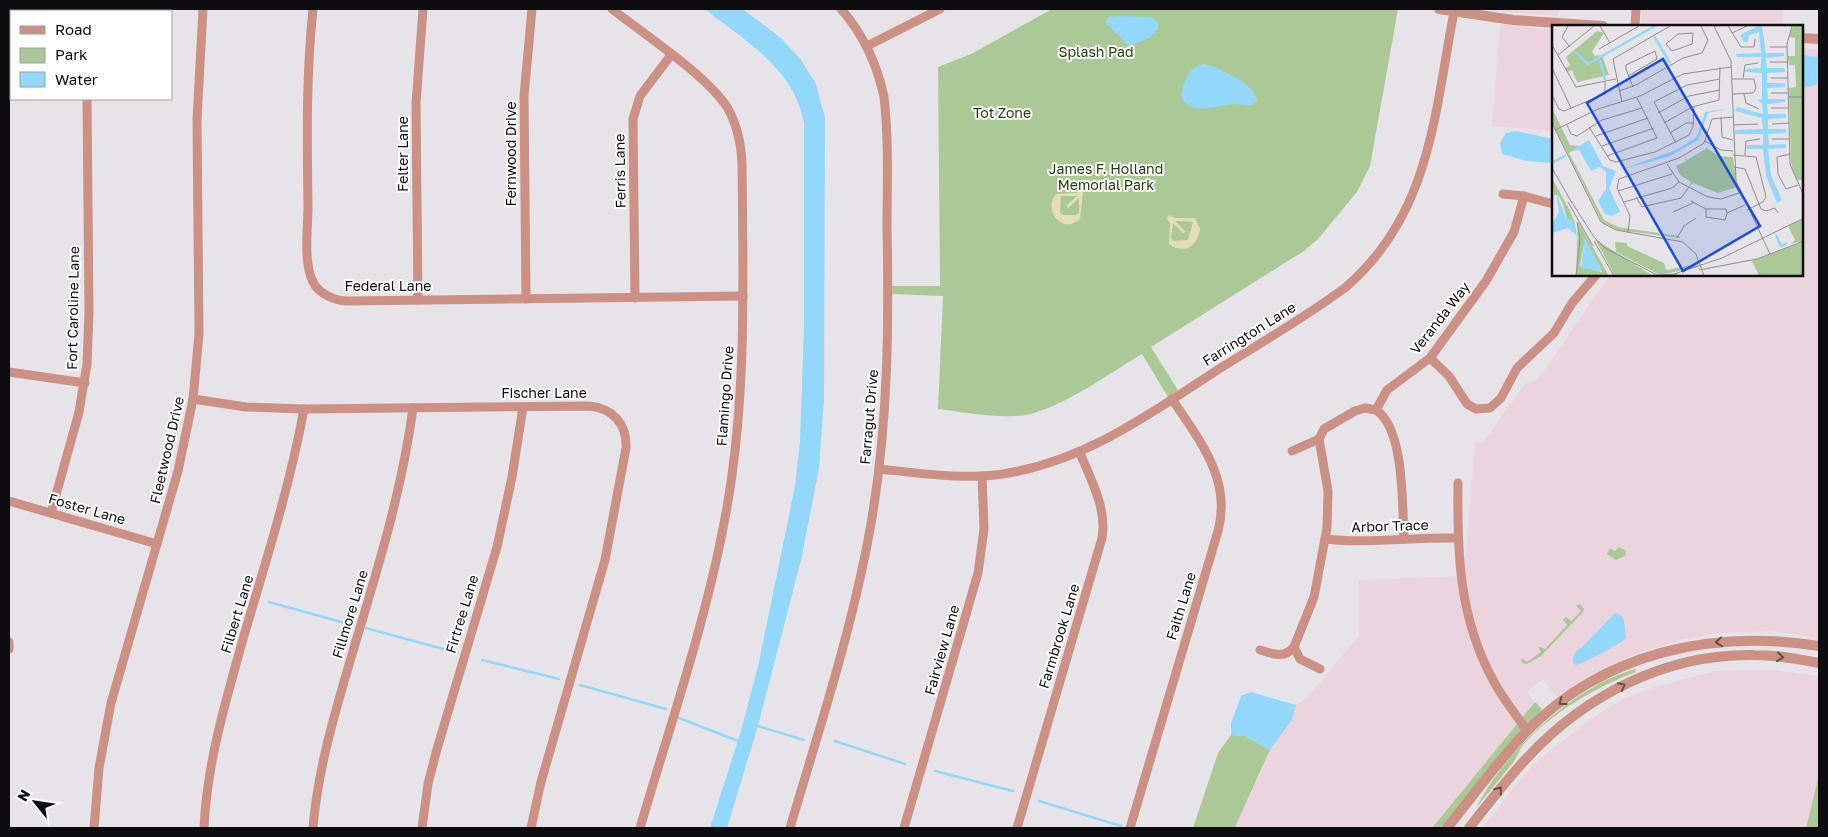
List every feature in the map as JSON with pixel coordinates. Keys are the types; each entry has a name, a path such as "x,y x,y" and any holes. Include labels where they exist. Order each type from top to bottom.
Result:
{"street":[{"name":"Fleetwood Drive","path":"94,828 98,776 111,703 180,463 193,399 199,324 197,120 203,9"},
{"name":"Federal Lane","path":"313,9 307,86 308,249 311,277 321,292 341,300 743,296"},
{"name":"Felter Lane","path":"418,300 416,93 423,9"},
{"name":"Fernwood Drive","path":"526,299 524,96 532,9"},
{"name":"Flamingo Drive","path":"612,9 671,55 716,94 730,112 738,135 742,163 743,296 740,404 730,487 707,599 640,828"},
{"name":"Farragut Drive","path":"790,828 849,625 866,546 878,469 889,340 886,121 881,84 867,46 841,9"},
{"path":"867,46 940,9"},
{"path":"1439,9 1514,20 1568,25"},
{"path":"1635,25 1636,9"},
{"name":"Farrington Lane","path":"878,469 945,476 982,476 1038,467 1080,453 1128,427 1335,295 1363,271 1386,244 1408,208 1421,176 1454,12"},
{"path":"1803,38 1819,39"},
{"name":"Ferris Lane","path":"635,298 633,119 640,96 671,55"},
{"name":"Fort Caroline Lane","path":"51,513 75,431 85,383 89,330 87,100"},
{"path":"1503,194 1524,196 1552,204"},
{"name":"Veranda Way","path":"1376,410 1387,390 1430,358 1497,265 1514,232 1524,196"},
{"path":"1430,358 1449,376 1467,404 1476,409 1490,408 1501,398 1517,368 1554,333 1572,302 1595,276"},
{"path":"9,372 85,383"},
{"name":"Fischer Lane","path":"193,399 246,407 304,409 602,408 621,423 626,442 622,480 604,567 541,782 532,828"},
{"name":"Faith Lane","path":"1130,828 1222,514 1222,492 1216,471 1172,399"},
{"name":"Firtree Lane","path":"422,828 428,784 437,749 500,535 512,477 522,407"},
{"name":"Fillmore Lane","path":"313,828 318,786 327,741 393,515 406,457 413,408"},
{"path":"1260,650 1282,654 1289,652 1294,647 1311,607 1325,539 1328,491 1319,439 1324,429 1355,411 1365,408 1376,410 1387,420 1397,454 1404,539"},
{"name":"Filbert Lane","path":"204,828 208,791 220,723 287,491 304,409"},
{"path":"1292,451 1319,439"},
{"name":"Farmbrook Lane","path":"1016,828 1102,538 1104,526 1101,505 1080,453"},
{"name":"Fairview Lane","path":"904,828 978,573 984,529 982,476"},
{"path":"1458,483 1457,538 1462,592 1475,640 1493,681 1527,731"},
{"name":"Foster Lane","path":"9,501 157,544"},
{"name":"Arbor Trace","path":"1325,539 1372,543 1404,539 1457,538"},
{"path":"1447,828 1527,731 1560,703 1590,682 1648,655 1698,644 1746,640 1790,642 1819,646"},
{"path":"9,642 9,649"},
{"path":"1294,647 1300,659 1320,669"},
{"path":"1469,828 1512,775 1546,739 1593,702 1629,682 1671,666 1721,657 1761,655 1819,663"},
{"path":"1456,828 1465,817 1466,805"}],"shaded area":[{"path":"1471,9 1559,9 1558,16"},
{"path":"1642,9 1783,9 1783,25 1641,24"},
{"path":"1500,24 1552,30 1552,131 1492,126"},
{"path":"1803,48 1819,49 1819,641 1801,635 1772,631 1719,633 1681,640 1636,654 1593,674 1557,697 1543,679 1527,692 1535,702 1432,828 1233,828 1260,775 1270,750 1292,720 1296,705 1307,698 1359,636 1359,580 1464,576 1475,441 1483,442 1525,384 1538,379 1609,276 1803,276"},
{"path":"1773,670 1819,676 1819,774 1806,828 1482,828 1532,765 1589,720 1623,699 1654,687 1715,671"}],"green space":[{"name":"James F. Holland Memorial Park","path":"1052,9 1398,9 1370,166 1357,192 1318,239 1304,251 1151,347 1178,390 1168,397 1142,354 1076,395 1034,413 999,416 938,409 943,296 891,294 891,286 940,286 938,67 971,54"},
{"path":"1619,547 1626,551 1625,556 1616,560 1607,554 1610,548 1615,551"},
{"path":"1580,604 1584,609 1583,612 1541,656 1527,664 1522,663 1521,658 1527,662 1541,652 1538,646 1545,649 1567,625 1563,620 1566,617 1571,621 1581,611 1576,606"},
{"path":"1635,669 1636,672 1606,685 1561,711 1535,733 1524,744 1512,764 1476,808 1504,765 1543,724 1588,690"},
{"path":"1535,702 1542,709 1511,743 1442,828 1432,828"},
{"path":"1231,735 1245,736 1270,750 1235,827 1193,828 1218,753"},
{"path":"1819,774 1819,828 1806,828"}],"sand":[{"path":"1080,191 1083,193 1080,219 1074,223 1061,223 1053,214 1052,201 1056,194 1077,193","holes":["1061,196 1077,196 1067,205 1068,208 1079,198 1079,212 1077,215 1063,215 1060,213"]},
{"path":"1169,215 1175,218 1195,218 1200,229 1199,235 1193,244 1185,249 1180,249 1169,244 1170,223 1167,219","holes":["1175,221 1193,222 1188,240 1173,241 1171,238 1173,223 1183,233 1186,232"]}],"water":[{"path":"705,9 743,9 782,39 801,60 815,82 825,117 824,400 819,468 802,556 758,726 727,828 710,828 741,731 759,662 795,486 800,441 804,326 804,123 799,104 779,71 752,45"},
{"path":"1108,17 1152,17 1158,22 1158,29 1149,38 1129,46 1105,22"},
{"path":"1803,55 1819,57 1819,81 1816,85 1803,88"},
{"path":"1203,64 1226,72 1244,83 1251,89 1257,101 1249,105 1234,104 1205,108 1191,107 1185,103 1181,97 1187,77 1190,72"},
{"path":"1516,131 1552,139 1552,163 1526,161 1502,154 1500,143 1506,133"},
{"path":"1615,613 1622,616 1626,638 1587,660 1576,665 1573,663 1575,652"},
{"path":"1251,692 1296,705 1292,720 1270,750 1245,736 1231,735 1231,723 1241,696"}],"waterway":[{"path":"269,602 345,623"},
{"path":"366,628 458,653"},
{"path":"482,660 559,679"},
{"path":"580,685 666,709"},
{"path":"679,718 738,741"},
{"path":"758,726 804,740"},
{"path":"835,741 905,764"},
{"path":"935,771 1013,791"},
{"path":"1039,801 1121,826"}],"park label":[{"name":"Splash Pad","path":"1096,52"},
{"name":"Tot Zone","path":"1002,113"}]}
